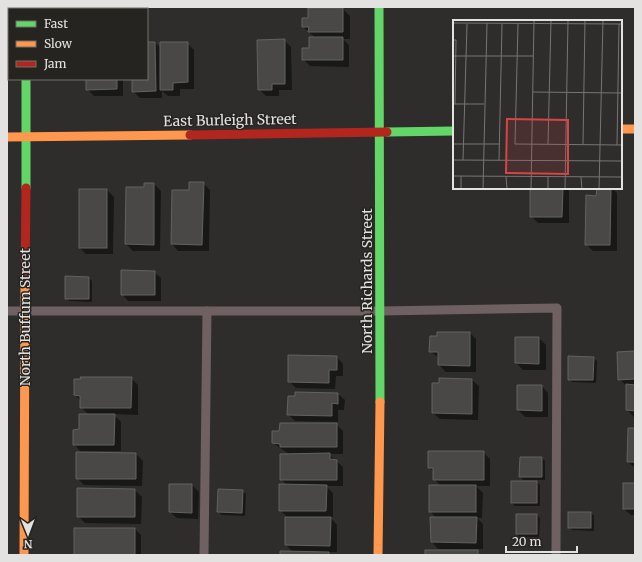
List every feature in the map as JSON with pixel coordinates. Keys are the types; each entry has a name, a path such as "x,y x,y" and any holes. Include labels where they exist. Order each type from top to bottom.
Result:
{"street":[{"name":"North Richards Street","path":"378,555 381,311 379,7"},
{"name":"North Buffum Street","path":"24,555 27,136 26,80"},
{"path":"622,129 635,129"},
{"name":"East Burleigh Street","path":"7,137 453,131"}],"lane":[{"path":"7,311 381,311 557,308 556,555"},
{"path":"204,555 208,311"}],"building":[{"path":"74,7 116,7 116,8"},
{"path":"308,8 343,8 343,32 308,32 309,27 302,27 302,18 308,18"},
{"path":"309,37 343,37 343,60 302,60 302,48 309,48"},
{"path":"285,39 285,84 272,84 272,90 258,90 257,40"},
{"path":"148,42 155,42 156,91 132,92 132,80 148,80"},
{"path":"160,42 188,42 188,82 173,83 173,90 160,90"},
{"path":"86,80 117,80 117,89 86,90"},
{"path":"189,182 204,182 202,245 171,244 172,190 189,190"},
{"path":"144,183 154,183 154,245 125,244 126,187 144,187"},
{"path":"79,189 107,189 107,248 79,248"},
{"path":"530,189 563,189 562,217 530,217"},
{"path":"597,189 611,189 610,245 585,245 586,195 596,196"},
{"path":"121,270 155,271 155,295 121,295"},
{"path":"65,276 89,277 89,299 65,299"},
{"path":"437,332 470,332 470,366 438,365 438,352 429,352 430,336 437,336"},
{"path":"515,337 539,337 539,364 515,363"},
{"path":"635,351 635,379 618,380 617,352"},
{"path":"288,355 337,356 337,370 329,370 329,383 288,382"},
{"path":"568,356 594,357 593,380 568,380"},
{"path":"80,377 132,377 131,408 80,408 80,396 74,395 74,379 81,379"},
{"path":"439,378 472,379 472,414 432,413 432,383 439,383"},
{"path":"626,384 635,385 635,411 626,410"},
{"path":"517,385 542,385 542,411 517,410"},
{"path":"295,392 338,393 338,404 332,403 332,416 287,415 288,396 295,396"},
{"path":"79,414 115,414 114,445 73,445 73,430 79,429"},
{"path":"280,423 337,423 337,447 280,447 280,444 272,443 272,431 279,431"},
{"path":"628,428 635,428 635,462 627,462"},
{"path":"428,451 484,451 484,480 433,480 433,468 428,468"},
{"path":"76,452 136,453 136,479 76,479"},
{"path":"330,453 330,459 337,460 337,480 280,480 280,454"},
{"path":"520,457 542,457 542,477 519,477"},
{"path":"511,481 537,481 537,503 511,503"},
{"path":"623,483 635,483 635,509 623,509"},
{"path":"169,484 192,484 192,513 169,512"},
{"path":"279,484 327,485 326,511 279,511"},
{"path":"429,485 476,485 476,512 429,512"},
{"path":"77,488 135,489 135,517 77,517"},
{"path":"218,489 243,490 242,513 217,512"},
{"path":"568,512 591,512 591,528 568,528"},
{"path":"516,514 537,514 537,534 516,534"},
{"path":"285,517 331,517 330,546 285,545"},
{"path":"430,517 477,517 476,543 431,542"},
{"path":"74,528 135,528 135,555 74,555"},
{"path":"425,550 478,550 478,555 425,555"},
{"path":"280,551 329,552 329,555 280,555"}],"traffic: fast":[{"path":"379,7 380,402"},
{"path":"26,80 26,188"},
{"path":"387,132 453,131"}],"traffic: slow":[{"path":"622,129 635,129"},
{"path":"7,137 190,135"},
{"path":"24,555 25,283"},
{"path":"378,555 380,402"}],"traffic: jam":[{"path":"190,135 387,132"},
{"path":"25,283 26,188"}]}
